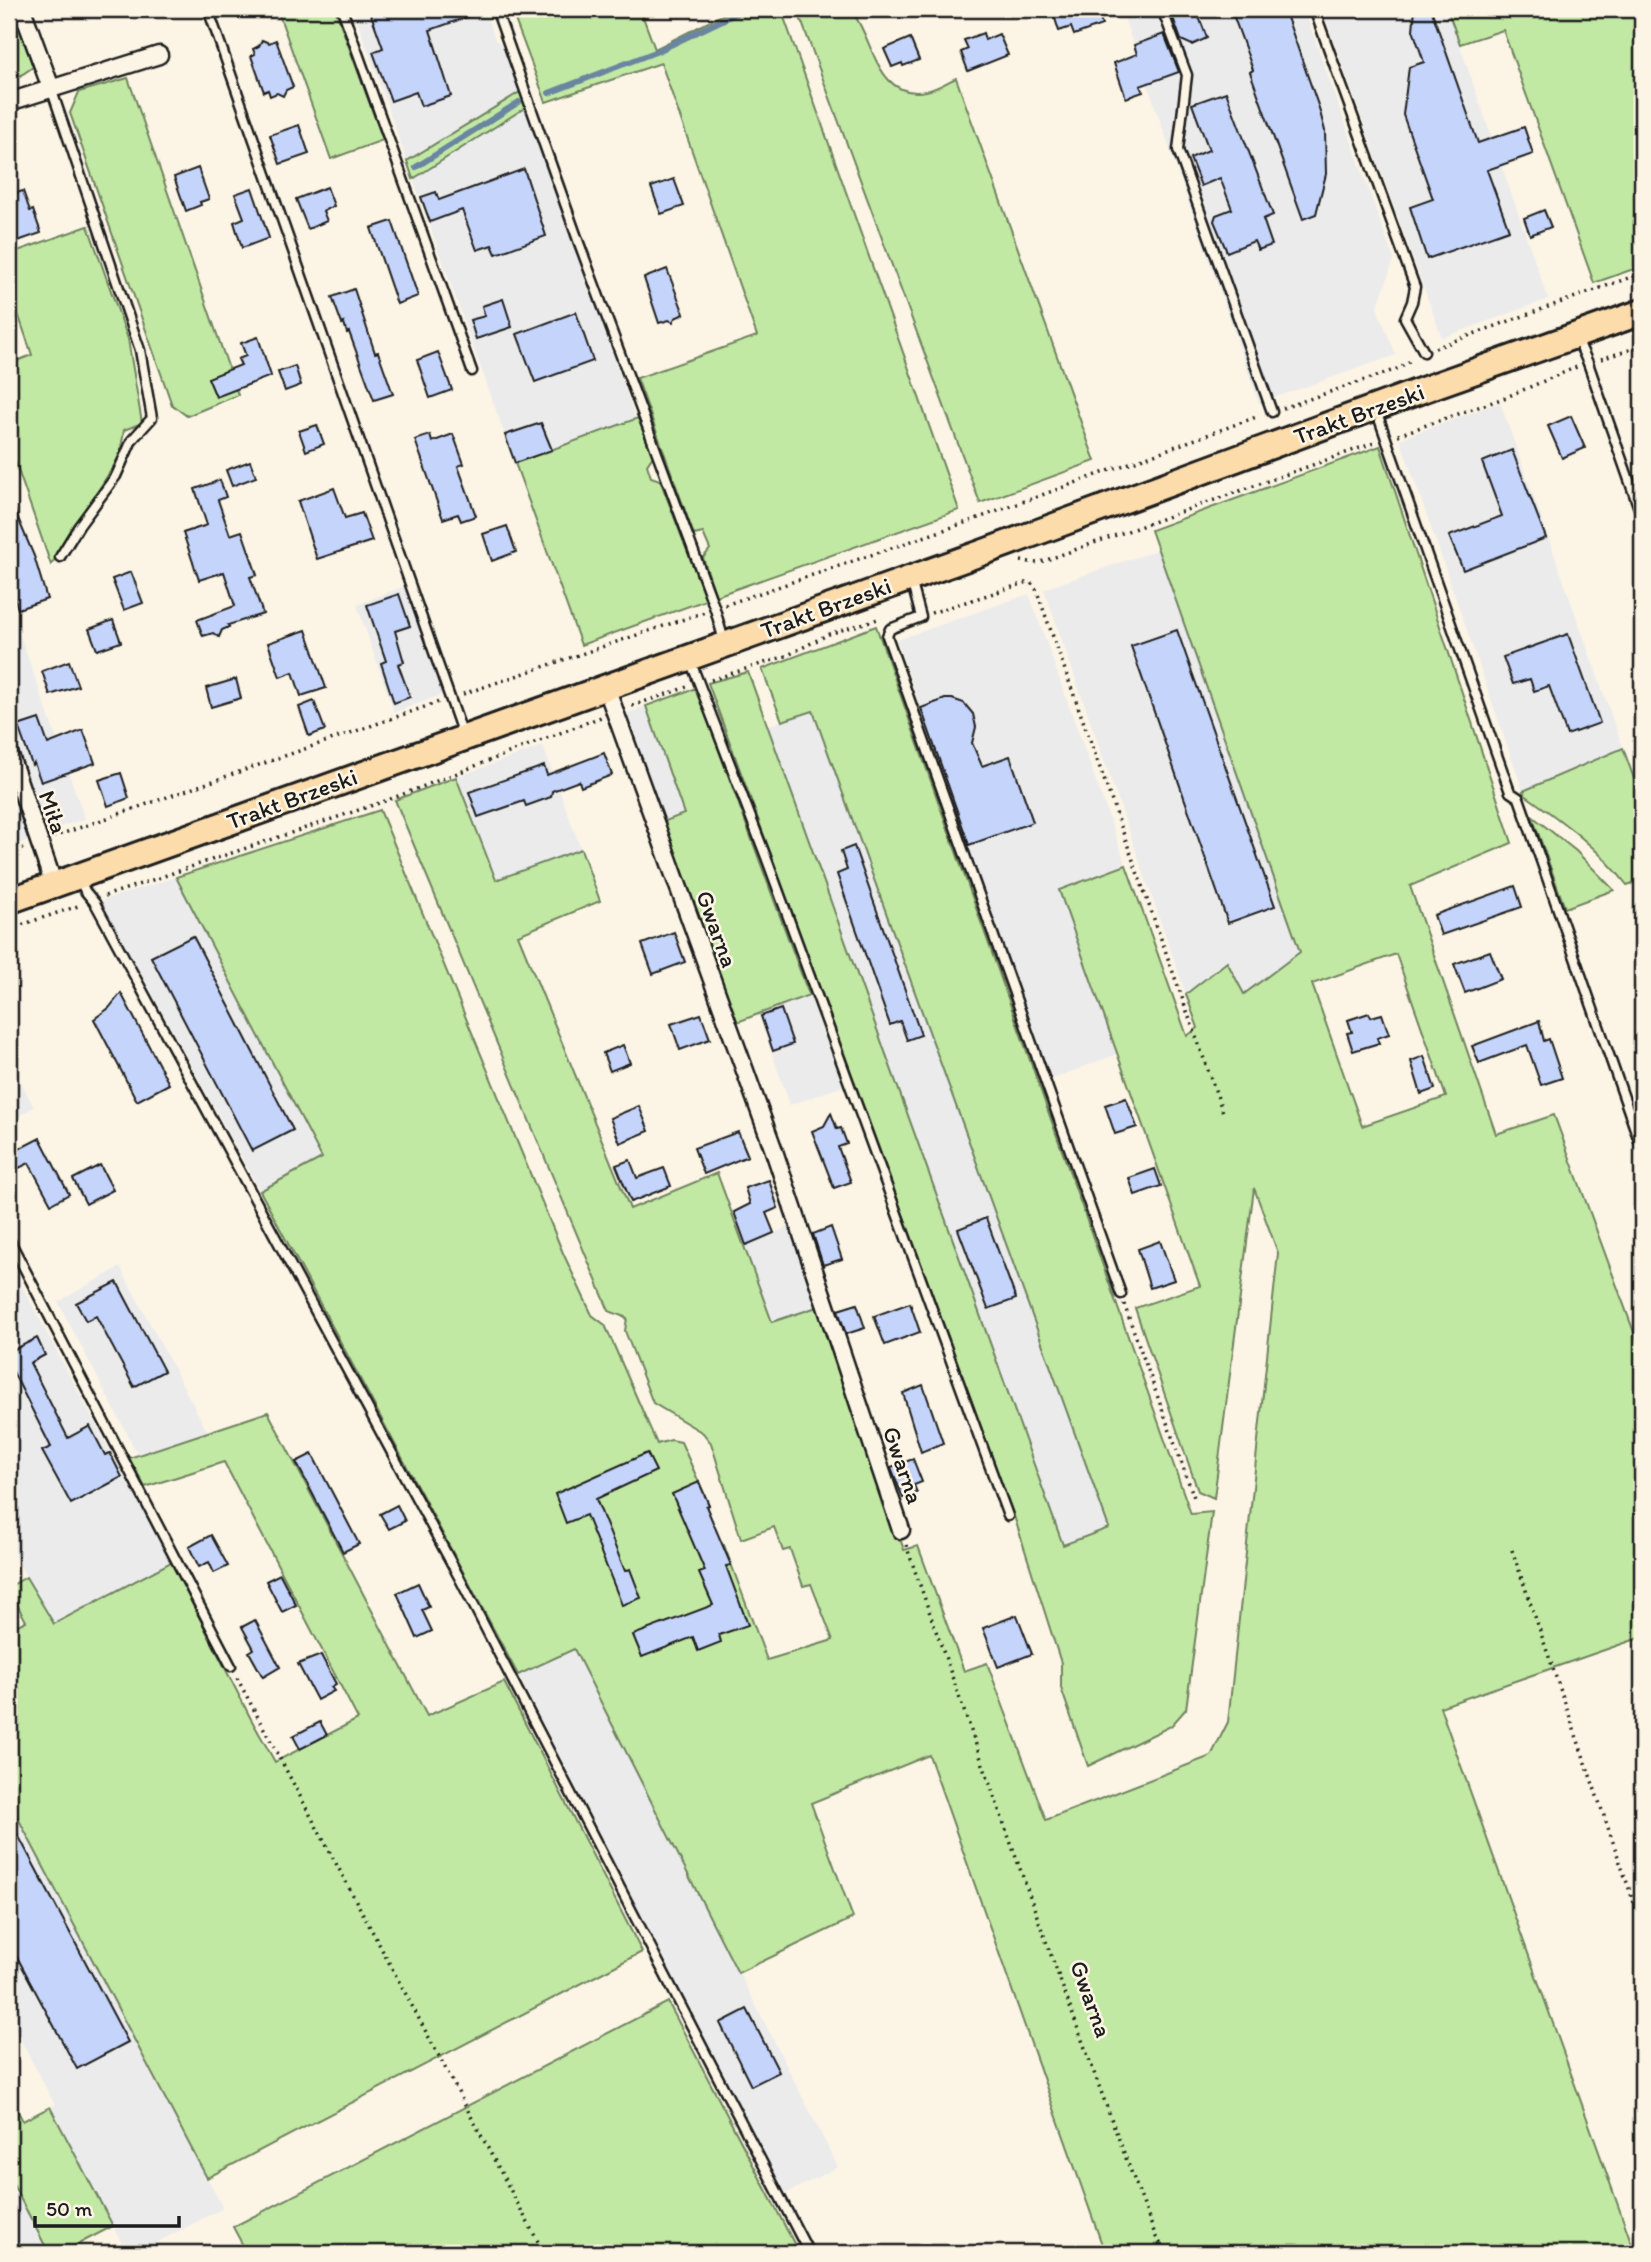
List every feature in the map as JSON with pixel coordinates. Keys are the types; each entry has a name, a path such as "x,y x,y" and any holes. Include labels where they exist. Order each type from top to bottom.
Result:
{"main road":[{"name":"Trakt Brzeski","path":"9,901 1642,312"}],"street":[{"path":"22,9 51,88"},
{"path":"9,102 159,55"},
{"name":"Gwarna","path":"606,687 772,1148 901,1530"},
{"name":"Miła","path":"9,753 54,885"}],"lane":[{"path":"208,9 464,737"},
{"path":"342,9 472,371"},
{"path":"496,9 579,243 715,609 725,644"},
{"path":"1162,9 1187,75 1178,150 1272,412"},
{"path":"1314,9 1415,287 1405,318 1424,352"},
{"path":"51,88 140,351 152,418 132,440 116,476 60,557"},
{"path":"1576,336 1642,517"},
{"path":"1376,408 1510,792 1519,798 1642,1149"},
{"path":"910,578 921,617 890,629 887,636 1121,1294"},
{"path":"690,657 1008,1516"},
{"path":"78,875 460,1579 809,2253"},
{"path":"9,1239 231,1666"}],"path":[{"path":"9,853 450,698 973,520 1401,368 1424,352 1642,273"},
{"path":"1018,561 1038,563 1504,398 1588,363 1642,345"},
{"path":"921,617 1025,583 1031,583 1036,589 1224,1115"},
{"path":"9,929 388,800 614,712 786,656 829,634 918,606"},
{"path":"1121,1294 1195,1500"},
{"name":"Gwarna","path":"901,1530 1110,2118 1156,2237 1167,2253"},
{"path":"1512,1550 1642,1926"},
{"path":"231,1666 544,2253"}],"shaded area":[{"path":"353,9 491,9 487,17 495,40 503,46 520,92 407,161"},
{"path":"1121,9 1304,9 1394,260 1377,308 1396,355 1259,403"},
{"path":"1322,9 1447,9 1548,299 1442,338"},
{"path":"526,107 636,420 515,463 413,179"},
{"path":"1500,402 1623,748 1523,791 1400,439"},
{"path":"1160,549 1300,952 1244,995 1226,962 1186,994 1044,589"},
{"path":"407,585 444,694 394,712 357,605"},
{"path":"1029,594 1126,865 1059,890 1117,1054 1052,1079 967,846 897,640"},
{"path":"14,618 85,819 47,831 9,724 9,620"},
{"path":"646,706 684,814 660,823 621,716"},
{"path":"813,710 1109,1529 1062,1545 767,726"},
{"path":"543,746 581,849 496,880 456,777"},
{"path":"9,779 30,839 9,848"},
{"path":"176,877 323,1159 260,1191 101,901"},
{"path":"809,995 843,1086 790,1105 758,1014"},
{"path":"9,1059 34,1107 9,1122"},
{"path":"790,1226 820,1306 772,1322 745,1246"},
{"path":"9,1262 116,1462 120,1461 171,1562 53,1625 9,1546"},
{"path":"120,1267 208,1433 138,1455 58,1302"},
{"path":"574,1648 838,2167 785,2194 518,1675"},
{"path":"9,1801 223,2208 137,2253 127,2253 50,2107 55,2105 9,2018"},
{"path":"9,2177 49,2253 9,2253"}],"green space":[{"path":"9,9 12,9 33,67 9,81"},
{"path":"277,9 335,9 383,140 331,159"},
{"path":"511,9 640,9 655,49 734,9 781,9 959,510 716,596 703,558 710,549 703,533 694,535 637,378 757,336 661,63 546,102"},
{"path":"797,9 850,9 878,64 896,86 909,91 926,91 956,78 1095,461 980,503"},
{"path":"1447,9 1642,9 1642,266 1594,283 1503,30 1460,44"},
{"path":"128,78 238,395 187,416 172,405 70,113 79,92"},
{"path":"520,92 526,107 413,179 407,161"},
{"path":"88,226 128,339 142,423 124,430 120,456 51,565 9,444 9,364 32,355 9,287 9,254"},
{"path":"638,418 653,456 647,465 651,477 660,480 706,600 581,645 515,463"},
{"path":"1380,446 1512,843 1410,886 1496,1134 1554,1115 1642,1354 1642,1637 1440,1707 1635,2253 1105,2253 929,1755 811,1803 853,1918 738,1973 574,1649 518,1675 260,1191 322,1158 176,877 380,810 563,1253 592,1315 605,1325 657,1444 671,1440 681,1442 709,1505 706,1507 721,1545 724,1545 767,1660 833,1640 811,1584 803,1586 790,1549 783,1551 774,1527 741,1539 711,1443 703,1433 653,1403 625,1331 627,1318 609,1311 395,800 456,777 496,880 581,849 600,901 518,935 630,1209 717,1173 772,1322 820,1306 904,1550 918,1546 964,1671 987,1663 1046,1820 1211,1756 1228,1722 1278,1253 1254,1188 1214,1498 1198,1491 1135,1308 1200,1286 1059,890 1126,865 1187,1036 1198,1028 1186,994 1227,962 1244,994 1300,952 1151,530","holes":["1396,954 1446,1097 1362,1126 1312,984"]},
{"path":"876,626 1191,1514 1212,1512 1186,1709 1171,1726 1088,1766 1061,1688 1061,1663 1015,1519 708,683 748,672 1063,1545 1109,1528 813,711 782,721 762,669"},
{"path":"696,688 809,995 732,1024 660,823 684,814 646,706"},
{"path":"1623,748 1642,801 1642,880 1627,885 1593,848 1523,791"},
{"path":"1532,816 1576,851 1614,890 1565,908"},
{"path":"268,1412 427,1716 504,1682 642,1952 207,2178 9,1801 9,1629 26,1621 9,1587 26,1577 54,1624 171,1562 275,1762 358,1719 224,1462 145,1487 129,1458"},
{"path":"668,2002 799,2253 247,2253 233,2227"},
{"path":"9,2095 23,2121 50,2107 113,2226 61,2253 49,2253 9,2177"}],"building":[{"path":"369,9 484,9 430,30 451,96 421,106 416,92 391,101 373,52 383,48"},
{"path":"1052,9 1097,9 1102,25 1074,35 1071,27 1059,31"},
{"path":"1170,9 1196,9 1207,38 1192,45 1181,40"},
{"path":"1231,9 1284,9 1319,108 1325,131 1326,174 1316,214 1303,219 1250,72 1253,70"},
{"path":"1415,9 1431,9 1478,143 1524,127 1533,154 1487,170 1509,230 1427,259 1410,207 1433,199 1403,115 1409,67 1424,62 1413,30"},
{"path":"983,33 985,40 999,34 1008,55 968,71 961,52 968,49 964,40"},
{"path":"1164,34 1179,72 1140,86 1143,92 1126,98 1114,63 1137,54 1134,45"},
{"path":"910,38 919,60 892,67 884,49"},
{"path":"262,40 269,43 276,40 293,87 286,90 283,96 277,93 270,96 268,90 264,92 251,56 255,54 253,49 259,46"},
{"path":"1226,92 1273,215 1263,219 1272,245 1258,250 1254,241 1227,252 1214,221 1216,215 1232,209 1220,178 1201,186 1190,158 1209,150 1192,104"},
{"path":"299,125 309,154 280,164 270,135"},
{"path":"198,168 209,199 186,211 174,177"},
{"path":"524,169 546,236 496,254 492,245 477,250 462,210 430,222 421,197 436,192 439,200"},
{"path":"674,179 684,206 661,214 651,187"},
{"path":"327,187 334,206 323,211 327,221 308,229 296,199"},
{"path":"252,188 269,238 242,248 234,222 244,218 235,194"},
{"path":"23,191 41,233 9,244 9,195"},
{"path":"1544,210 1551,227 1530,235 1524,218"},
{"path":"392,221 418,296 397,304 371,228"},
{"path":"667,269 684,314 673,322 669,320 659,323 644,278"},
{"path":"354,289 375,353 378,352 393,394 374,400 349,332 347,333 344,323 342,324 332,297"},
{"path":"503,299 512,327 476,339 470,320 485,316 482,306"},
{"path":"576,312 593,361 535,382 517,334"},
{"path":"258,337 271,376 216,397 208,378 241,365 238,359 246,356 241,343"},
{"path":"438,352 452,390 430,398 417,360"},
{"path":"295,366 301,385 285,391 278,372"},
{"path":"1571,416 1585,448 1562,458 1548,426"},
{"path":"541,423 552,450 515,463 505,435"},
{"path":"317,425 324,444 306,451 299,431"},
{"path":"453,434 464,464 458,466 476,516 461,521 458,514 443,519 415,440 430,435 432,442"},
{"path":"1512,450 1546,538 1463,570 1449,536 1502,516 1482,462"},
{"path":"250,461 256,477 232,486 226,470"},
{"path":"220,480 226,497 218,500 230,535 242,531 257,575 250,577 263,614 228,625 219,637 213,633 203,636 197,620 235,606 224,572 199,580 183,533 207,525 195,489"},
{"path":"334,488 345,518 362,513 372,541 317,559 298,501"},
{"path":"9,497 34,556 47,599 18,609 9,581"},
{"path":"507,526 516,552 492,561 483,534"},
{"path":"131,572 143,603 124,610 112,579"},
{"path":"399,594 410,626 395,631 404,662 398,664 410,697 394,703 381,663 386,661 367,605"},
{"path":"113,620 121,642 97,650 89,629"},
{"path":"306,630 326,688 301,696 293,672 280,677 268,643"},
{"path":"1177,630 1275,906 1228,923 1131,646"},
{"path":"1568,634 1600,723 1567,735 1549,686 1534,691 1530,679 1513,684 1503,657"},
{"path":"69,661 78,686 50,695 42,671"},
{"path":"236,679 241,698 211,707 206,688"},
{"path":"952,699 964,703 973,714 976,727 972,743 982,766 1010,756 1033,822 969,845 921,708"},
{"path":"314,701 325,730 309,736 299,707"},
{"path":"39,719 48,744 83,730 95,763 41,782 18,726"},
{"path":"604,753 612,775 581,787 579,781 552,791 551,797 526,806 524,801 478,817 469,792 544,766 547,775"},
{"path":"121,773 129,798 108,806 99,780"},
{"path":"854,846 921,1035 907,1040 900,1021 890,1025 837,874 847,870 841,851"},
{"path":"1515,886 1522,907 1441,935 1434,915"},
{"path":"674,932 685,962 653,974 642,944"},
{"path":"193,936 293,1130 252,1151 151,957"},
{"path":"1490,951 1501,979 1465,993 1454,964"},
{"path":"121,993 169,1084 137,1101 94,1019 109,1008"},
{"path":"781,1009 793,1044 773,1051 761,1016"},
{"path":"1369,1013 1371,1017 1382,1014 1389,1034 1377,1038 1379,1043 1353,1051 1347,1033 1352,1032 1348,1020"},
{"path":"701,1014 710,1039 680,1050 671,1024"},
{"path":"1539,1021 1544,1041 1549,1039 1562,1078 1541,1085 1527,1045 1479,1063 1472,1046"},
{"path":"623,1045 630,1063 610,1071 603,1053"},
{"path":"1424,1056 1435,1089 1421,1094 1411,1061"},
{"path":"1126,1098 1137,1127 1115,1134 1105,1105"},
{"path":"639,1106 649,1131 620,1143 610,1118"},
{"path":"831,1113 847,1144 838,1147 851,1182 834,1188 812,1131 824,1126"},
{"path":"738,1132 748,1156 704,1174 694,1148"},
{"path":"40,1138 69,1194 51,1204 29,1163 17,1169 9,1154"},
{"path":"630,1160 637,1178 664,1168 671,1186 631,1202 616,1165"},
{"path":"100,1165 113,1190 86,1204 73,1179"},
{"path":"1155,1169 1161,1186 1135,1195 1129,1178"},
{"path":"769,1180 778,1208 766,1213 774,1233 746,1245 734,1212 750,1204 745,1188"},
{"path":"986,1218 1016,1299 988,1309 958,1229"},
{"path":"831,1227 842,1259 823,1265 813,1234"},
{"path":"1160,1241 1174,1280 1150,1288 1138,1249"},
{"path":"117,1282 164,1371 134,1387 96,1316 86,1321 76,1303"},
{"path":"910,1303 920,1332 885,1345 874,1316"},
{"path":"857,1304 865,1328 846,1334 838,1310"},
{"path":"37,1338 45,1355 30,1363 68,1438 90,1426 105,1455 110,1453 122,1477 71,1504 42,1451 51,1447 9,1364 9,1352"},
{"path":"923,1385 943,1443 921,1452 903,1393"},
{"path":"647,1453 656,1471 596,1499 625,1571 630,1569 641,1598 622,1605 586,1515 566,1523 555,1494"},
{"path":"312,1454 359,1544 343,1552 296,1462"},
{"path":"913,1459 922,1482 914,1485 917,1493 903,1498 891,1467"},
{"path":"699,1482 709,1505 706,1506 731,1565 726,1566 748,1625 719,1635 721,1642 698,1651 693,1637 642,1657 633,1635 713,1605 699,1573 705,1571 672,1494"},
{"path":"397,1505 405,1521 389,1529 380,1514"},
{"path":"211,1535 228,1566 214,1573 209,1562 199,1567 189,1547"},
{"path":"280,1574 296,1605 282,1612 266,1581"},
{"path":"418,1583 429,1607 422,1610 432,1631 417,1638 397,1593"},
{"path":"1017,1615 1032,1654 998,1667 983,1628"},
{"path":"255,1620 280,1667 263,1677 249,1652 254,1649 242,1627"},
{"path":"321,1655 336,1684 331,1687 334,1691 317,1700 298,1664"},
{"path":"320,1722 327,1735 300,1749 293,1736"},
{"path":"9,1818 128,2042 77,2069 9,1942"},
{"path":"747,2009 779,2072 751,2086 720,2023"}],"waterway":[{"path":"549,93 658,51 745,9"},
{"path":"416,167 519,102"}]}
